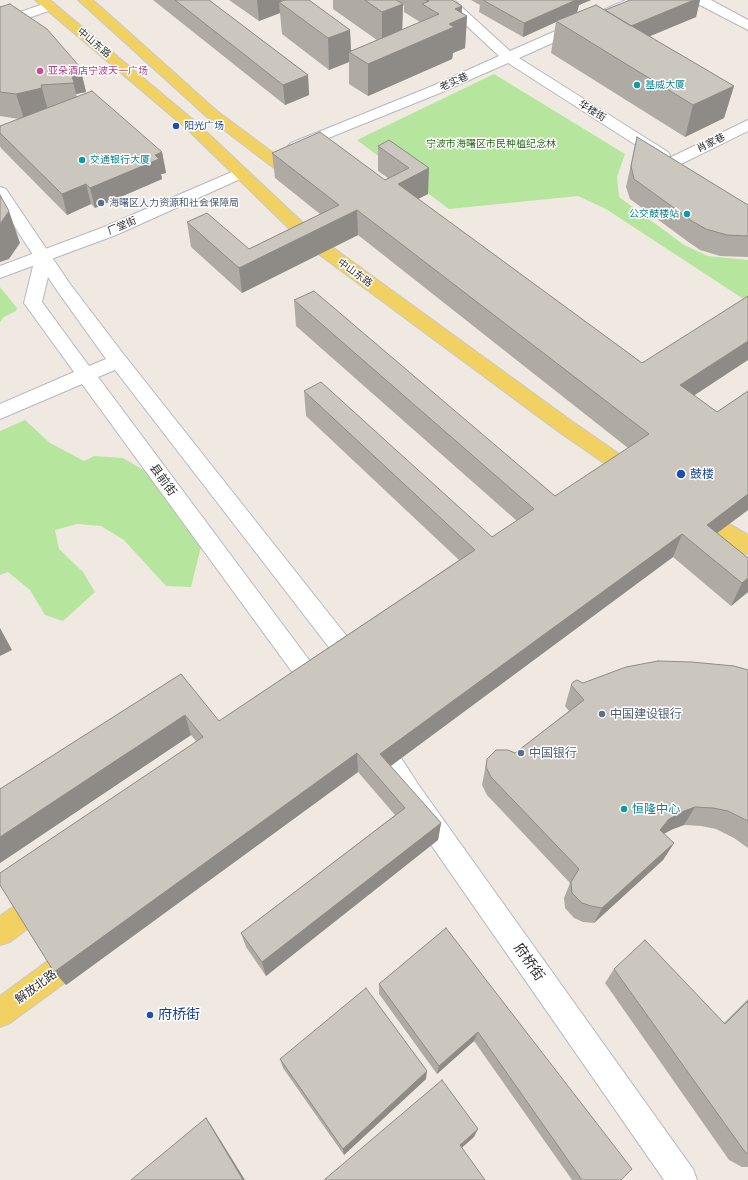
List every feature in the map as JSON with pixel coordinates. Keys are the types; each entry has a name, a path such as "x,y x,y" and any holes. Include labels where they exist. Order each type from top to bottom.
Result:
{"main road":[{"path":"85,0 212,114 306,186"},
{"name":"中山东路","path":"46,3 153,92 311,240 571,431 643,480"},
{"path":"691,511 748,546"},
{"path":"302,708 377,654"},
{"path":"0,932 62,887"},
{"name":"解放北路","path":"0,1013 95,944"}],"street":[{"name":"华楼街","path":"446,0 508,57 679,166"},
{"name":"老实巷","path":"268,158 435,90 636,0"},
{"path":"701,0 748,26"},
{"path":"0,24 46,3"},
{"name":"肖家巷","path":"679,166 748,125"},
{"name":"厂堂街","path":"0,272 44,257 110,231 241,173"},
{"path":"0,192 118,361 357,667"},
{"name":"县前街","path":"44,257 33,303 321,694"},
{"path":"0,412 118,361"},
{"name":"府桥街","path":"377,743 411,795 682,1180"}],"green space":[{"name":"宁波市海曙区市民种植纪念林","path":"494,74 625,154 617,177 619,197 684,245 708,256 748,260 748,298 745,300 606,209 578,196 449,209 357,140"},
{"path":"0,287 17,308 16,311 4,317 0,322"},
{"path":"25,420 50,443 84,461 94,456 123,458 145,471 203,539 191,587 166,586 124,540 101,526 77,524 55,530 59,549 83,572 95,592 63,621 45,615 30,590 8,572 0,575 0,431"}],"building":[{"path":"175,0 209,0 308,75 283,85"},
{"path":"285,0 309,0 350,30 328,38 279,2"},
{"path":"365,0 396,0 403,4 382,12"},
{"path":"426,0 452,0 462,6 455,9 467,16 449,24 454,27 368,64 349,52 439,14 422,4 429,1"},
{"path":"483,0 576,0 524,23"},
{"path":"630,0 694,0 631,26 605,10"},
{"path":"10,4 47,29 80,67 70,69 74,83 41,85 42,88 16,94 0,92 0,7"},
{"path":"596,5 734,86 693,105 556,21"},
{"name":"交通银行大厦","path":"92,91 162,152 155,155 159,159 90,188 86,184 62,194 0,133 0,126"},
{"name":"鼓楼","path":"320,132 385,180 409,168 378,146 389,140 429,168 398,184 642,363 748,296 748,341 680,385 717,412 748,391 748,494 707,525 748,558 748,578 742,583 682,534 380,754 441,823 262,962 241,933 405,808 357,753 54,972 0,885 0,873 203,737 185,715 0,837 0,789 181,674 219,721 475,550 304,391 321,382 492,537 534,509 294,300 314,291 555,496 649,434 357,210 239,268 187,222 207,213 249,249 339,205 272,153"},
{"path":"637,137 748,205 748,236 727,235 706,229 692,221 634,179 631,166"},
{"path":"0,195 9,211 0,224"},
{"name":"恒隆中心","path":"658,661 692,662 734,666 748,670 748,821 728,811 695,807 669,819 660,830 674,843 602,908 591,906 582,903 572,893 571,882 579,869 491,777 486,767 487,759 496,750 508,750 515,753 584,700 571,685 573,682 577,680 583,683 626,667"},
{"path":"446,928 632,1169 621,1180 582,1180 478,1032 439,1066 379,984"},
{"path":"645,940 725,1024 748,1001 748,1154 745,1152 614,969"},
{"path":"366,988 427,1071 343,1149 280,1059"},
{"path":"442,1080 478,1129 460,1145 485,1180 324,1180"},
{"path":"206,1118 243,1180 131,1180"}],"place":[{"name":"亚朵酒店宁波天一广场","path":"40,71"},
{"name":"基威大厦","path":"637,85"},
{"name":"阳光广场","path":"176,126"},
{"name":"交通银行大厦","path":"82,160"},
{"name":"海曙区人力资源和社会保障局","path":"101,203"},
{"name":"公交鼓楼站","path":"687,214"},
{"name":"鼓楼","path":"681,474"},
{"name":"中国建设银行","path":"602,714"},
{"name":"中国银行","path":"521,753"},
{"name":"恒隆中心","path":"624,809"},
{"name":"府桥街","path":"150,1015"}]}
